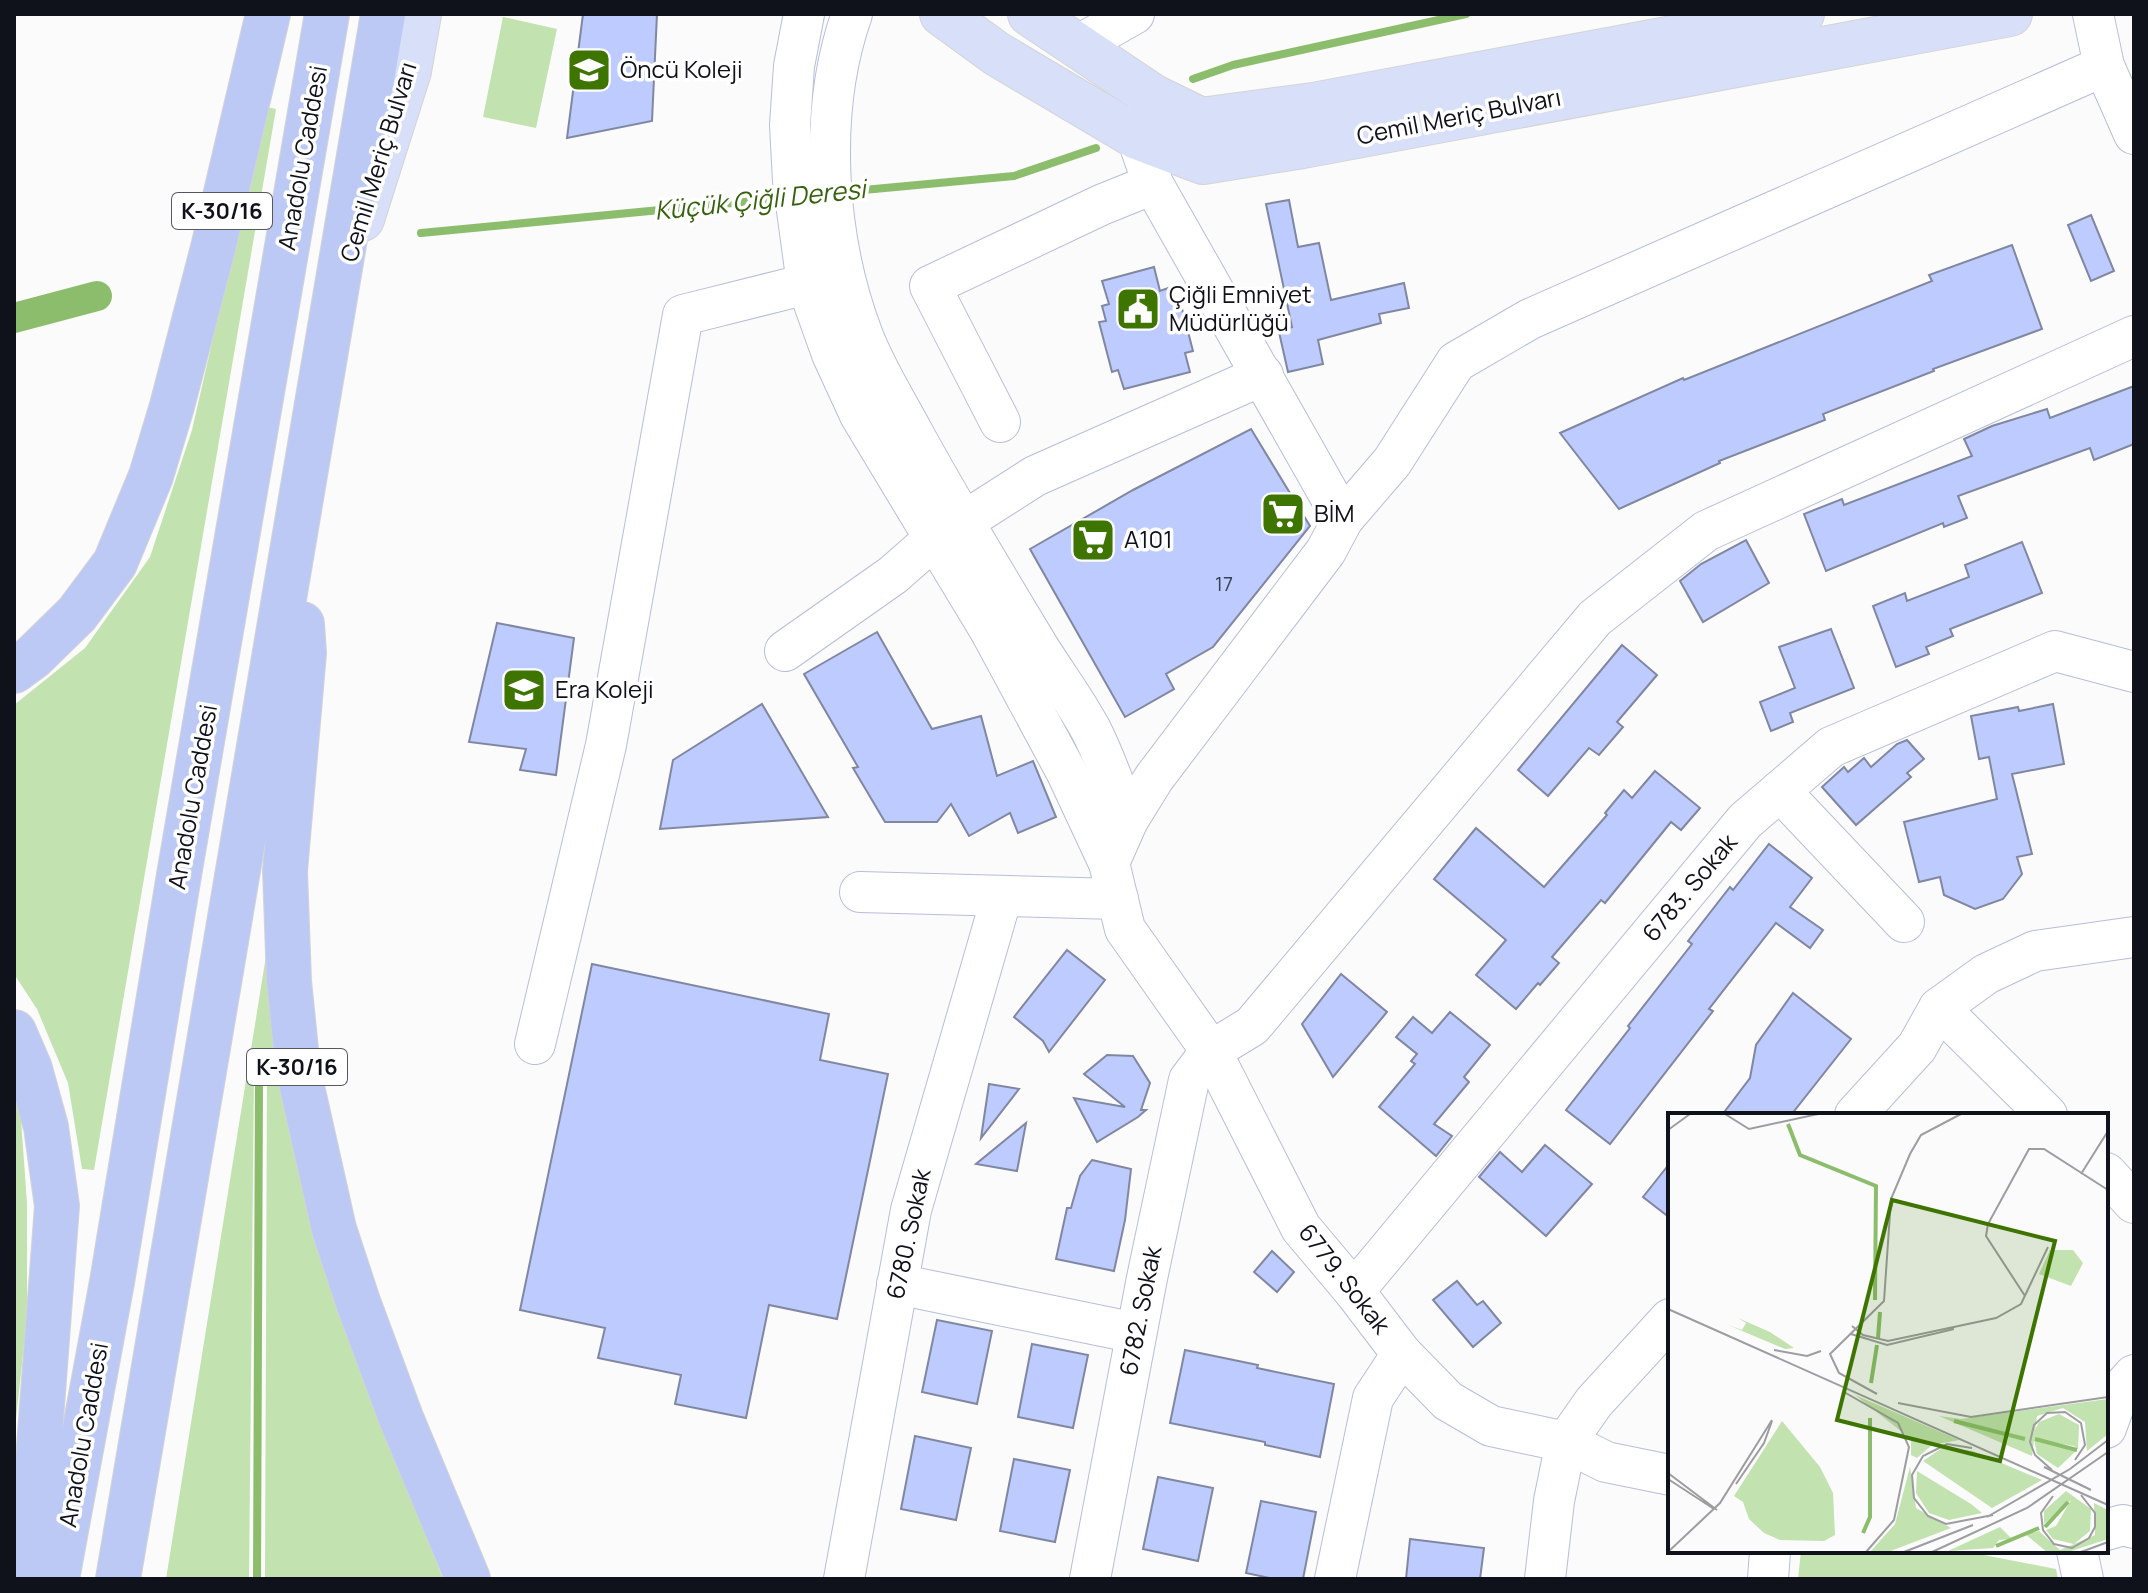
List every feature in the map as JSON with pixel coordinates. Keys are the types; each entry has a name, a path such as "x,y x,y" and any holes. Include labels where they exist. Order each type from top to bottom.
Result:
{"highway":[{"name":"K-30/16","path":"14,671 77,614 115,563 151,476 213,248 268,14"},
{"name":"Anadolu Caddesi","path":"57,1579 112,1282 327,14"},
{"path":"118,1579 383,14"},
{"name":"K-30/16","path":"296,528 304,653 285,871 289,981 298,1069 334,1229 358,1302 401,1418 468,1579"},
{"path":"14,1032 30,1069 46,1127 57,1206 29,1579"}],"main road":[{"name":"Cemil Meriç Bulvarı","path":"334,310 409,71 419,14"},
{"name":"Cemil Meriç Bulvarı","path":"942,14 997,54 1137,137 1203,162 2010,14"},
{"name":"Cemil Meriç Bulvarı","path":"1030,14 1154,97 1201,120 1313,105 1802,14"}],"street":[{"path":"804,14 794,66 790,125 793,181 819,238 847,287 864,337 949,530"},
{"path":"852,14 841,44 832,111 831,174 807,284 832,354 860,415 899,482 949,530 1091,731 1128,820"},
{"path":"1077,46 1134,14"},
{"path":"2093,14 2104,66 2134,134"},
{"path":"860,892 1002,896 1114,881 1128,820 1154,778 1326,551 1343,519 1392,462 1456,362 1530,319 2104,66"},
{"path":"1154,97 1137,137 1153,184 1343,519"},
{"path":"1000,422 930,286 1101,205 1153,184"},
{"path":"535,1044 606,745 683,315 807,284"},
{"path":"1211,1051 1252,1026 1595,618 1706,531 2134,336"},
{"path":"785,651 893,575 949,530 1035,476 1263,375"},
{"name":"6779. Sokak","path":"949,530 991,632 1067,773 1114,881 1125,929 1211,1051 1301,1228 1402,1354 1448,1401 1491,1426 1566,1442 1606,1462 1668,1475"},
{"name":"6783. Sokak","path":"1354,1291 1745,821 1831,747 2055,651 2134,672"},
{"path":"1780,791 1904,922"},
{"name":"6780. Sokak","path":"844,1579 911,1210 1002,896"},
{"path":"1857,1113 1917,1047 1939,1008 1986,974 2035,951 2134,937"},
{"path":"1939,1008 2045,1113"},
{"name":"6782. Sokak","path":"1090,1579 1136,1333 1189,1080 1211,1051"},
{"path":"897,1284 1136,1333"},
{"path":"1545,1579 1554,1501 1566,1442 1594,1402 1668,1321"},
{"path":"1335,1579 1373,1398 1402,1354"},
{"path":"2108,1422 2119,1392 2134,1375"},
{"path":"2108,1529 2123,1525 2134,1528"},
{"path":"1768,1579 1770,1553"},
{"path":"2077,1553 2083,1579"}],"green space":[{"path":"503,17 557,29 536,128 483,117"},
{"path":"266,107 276,109 94,1170 82,1169 68,1083 37,1009 14,974 14,705 85,648 150,557 192,430"},
{"path":"270,931 291,1134 312,1230 344,1327 443,1579 265,1579 267,1073 254,1071 249,1579 166,1579"},
{"path":"14,1091 20,1106 27,1203 27,1318 14,1437"},
{"path":"1801,1553 1973,1553 2056,1569 2058,1579 1798,1579"}],"building":[{"path":"583,14 657,14 652,121 567,138"},
{"path":"1289,200 1298,247 1319,243 1331,300 1404,283 1409,308 1379,314 1381,323 1318,340 1323,364 1288,372 1279,332 1292,327 1266,204"},
{"path":"2091,215 2114,271 2091,281 2068,225"},
{"path":"2012,245 2042,329 1823,414 1825,420 1719,461 1619,509 1560,433 1683,378 1932,281 1929,275"},
{"path":"1154,267 1160,291 1168,288 1172,303 1180,301 1193,351 1185,353 1190,372 1124,389 1118,370 1112,372 1099,322 1106,321 1102,306 1109,304 1102,281"},
{"path":"2134,386 2134,444 2094,460 2090,448 1958,496 1967,518 1944,527 1943,523 1826,571 1804,514 1842,499 1844,505 1972,456 1964,439 1992,426 2047,409 2050,418"},
{"path":"1251,429 1310,526 1213,647 1166,674 1174,689 1125,717 1030,549 1133,490"},
{"path":"1746,540 1769,583 1703,622 1680,581 1701,564"},
{"path":"2022,542 2042,593 1950,629 1953,636 1926,647 1929,654 1896,667 1873,606 1905,593 1907,601 1969,577 1965,565"},
{"name":"Era Koleji","path":"497,623 574,638 556,775 520,770 526,749 469,742"},
{"path":"1831,629 1854,688 1790,713 1793,722 1771,731 1760,702 1795,688 1779,647"},
{"path":"877,632 932,729 981,716 997,776 1033,761 1056,817 1018,833 1010,813 969,836 951,804 937,822 885,822 853,768 858,767 804,674"},
{"path":"1622,645 1657,675 1617,722 1623,727 1599,755 1589,748 1548,796 1518,770"},
{"path":"762,704 828,817 660,829 673,760"},
{"path":"2053,704 2064,764 2012,774 2032,854 2017,857 2022,874 2003,899 1975,909 1944,895 1940,877 1919,882 1904,822 1997,799 1989,757 1979,759 1971,716"},
{"path":"1907,740 1924,759 1907,773 1911,777 1856,825 1822,787 1844,767 1848,772 1864,758 1871,767 1897,744"},
{"path":"1655,771 1700,808 1681,830 1671,822 1605,903 1601,900 1552,957 1559,963 1516,1009 1476,975 1506,940 1434,879 1476,828 1544,887 1607,815 1605,813 1624,790 1632,798"},
{"path":"1769,844 1812,878 1790,907 1823,930 1810,948 1776,923 1709,1009 1713,1011 1610,1144 1566,1110 1692,944 1688,941"},
{"path":"1067,950 1105,980 1049,1052 1043,1041 1014,1017"},
{"path":"592,964 829,1014 820,1060 888,1074 837,1319 769,1305 746,1418 675,1404 681,1375 598,1358 605,1328 520,1310"},
{"path":"1341,974 1387,1012 1333,1077 1302,1024"},
{"path":"1793,993 1851,1039 1793,1113 1724,1113 1750,1078 1756,1045"},
{"path":"1450,1012 1490,1045 1464,1077 1469,1082 1434,1124 1452,1136 1436,1156 1379,1107 1415,1064 1411,1061 1417,1054 1396,1037 1413,1017 1432,1033"},
{"path":"1107,1055 1133,1056 1150,1083 1141,1110 1146,1110 1097,1142 1074,1098 1125,1107 1084,1074"},
{"path":"989,1084 1019,1089 981,1138"},
{"path":"1026,1123 1017,1171 976,1164"},
{"path":"1545,1145 1592,1184 1546,1236 1479,1177 1500,1152 1522,1172"},
{"path":"1092,1160 1131,1169 1125,1220 1114,1271 1056,1259 1067,1208 1071,1208 1080,1176"},
{"path":"1668,1166 1668,1216 1643,1197"},
{"path":"1272,1251 1294,1272 1277,1292 1254,1272"},
{"path":"1457,1281 1477,1305 1483,1301 1501,1323 1473,1347 1433,1300"},
{"path":"937,1320 992,1331 977,1404 922,1392"},
{"path":"1032,1344 1088,1355 1073,1428 1018,1417"},
{"path":"1185,1350 1334,1384 1320,1457 1265,1445 1265,1442 1170,1423"},
{"path":"915,1436 971,1448 956,1520 901,1509"},
{"path":"1014,1459 1070,1470 1055,1542 1000,1531"},
{"path":"1158,1477 1213,1488 1198,1561 1143,1549"},
{"path":"1261,1501 1316,1512 1303,1579 1274,1579 1246,1573"},
{"path":"1410,1539 1484,1548 1480,1579 1406,1579"}],"waterway":[{"name":"Küçük Çiğli Deresi","path":"1193,79 1233,65 1466,14"},
{"name":"Küçük Çiğli Deresi","path":"842,192 1014,176 1096,148"},
{"name":"Küçük Çiğli Deresi","path":"421,233 784,198"},
{"name":"Küçük Çiğli Deresi","path":"14,318 97,296"},
{"path":"257,1579 259,1078"}],"place":[{"name":"Öncü Koleji","path":"589,70"},
{"name":"Çiğli Emniyet Müdürlüğü","path":"1138,309"},
{"name":"BİM","path":"1283,514"},
{"name":"A101","path":"1093,540"},
{"name":"Era Koleji","path":"524,690"}]}
